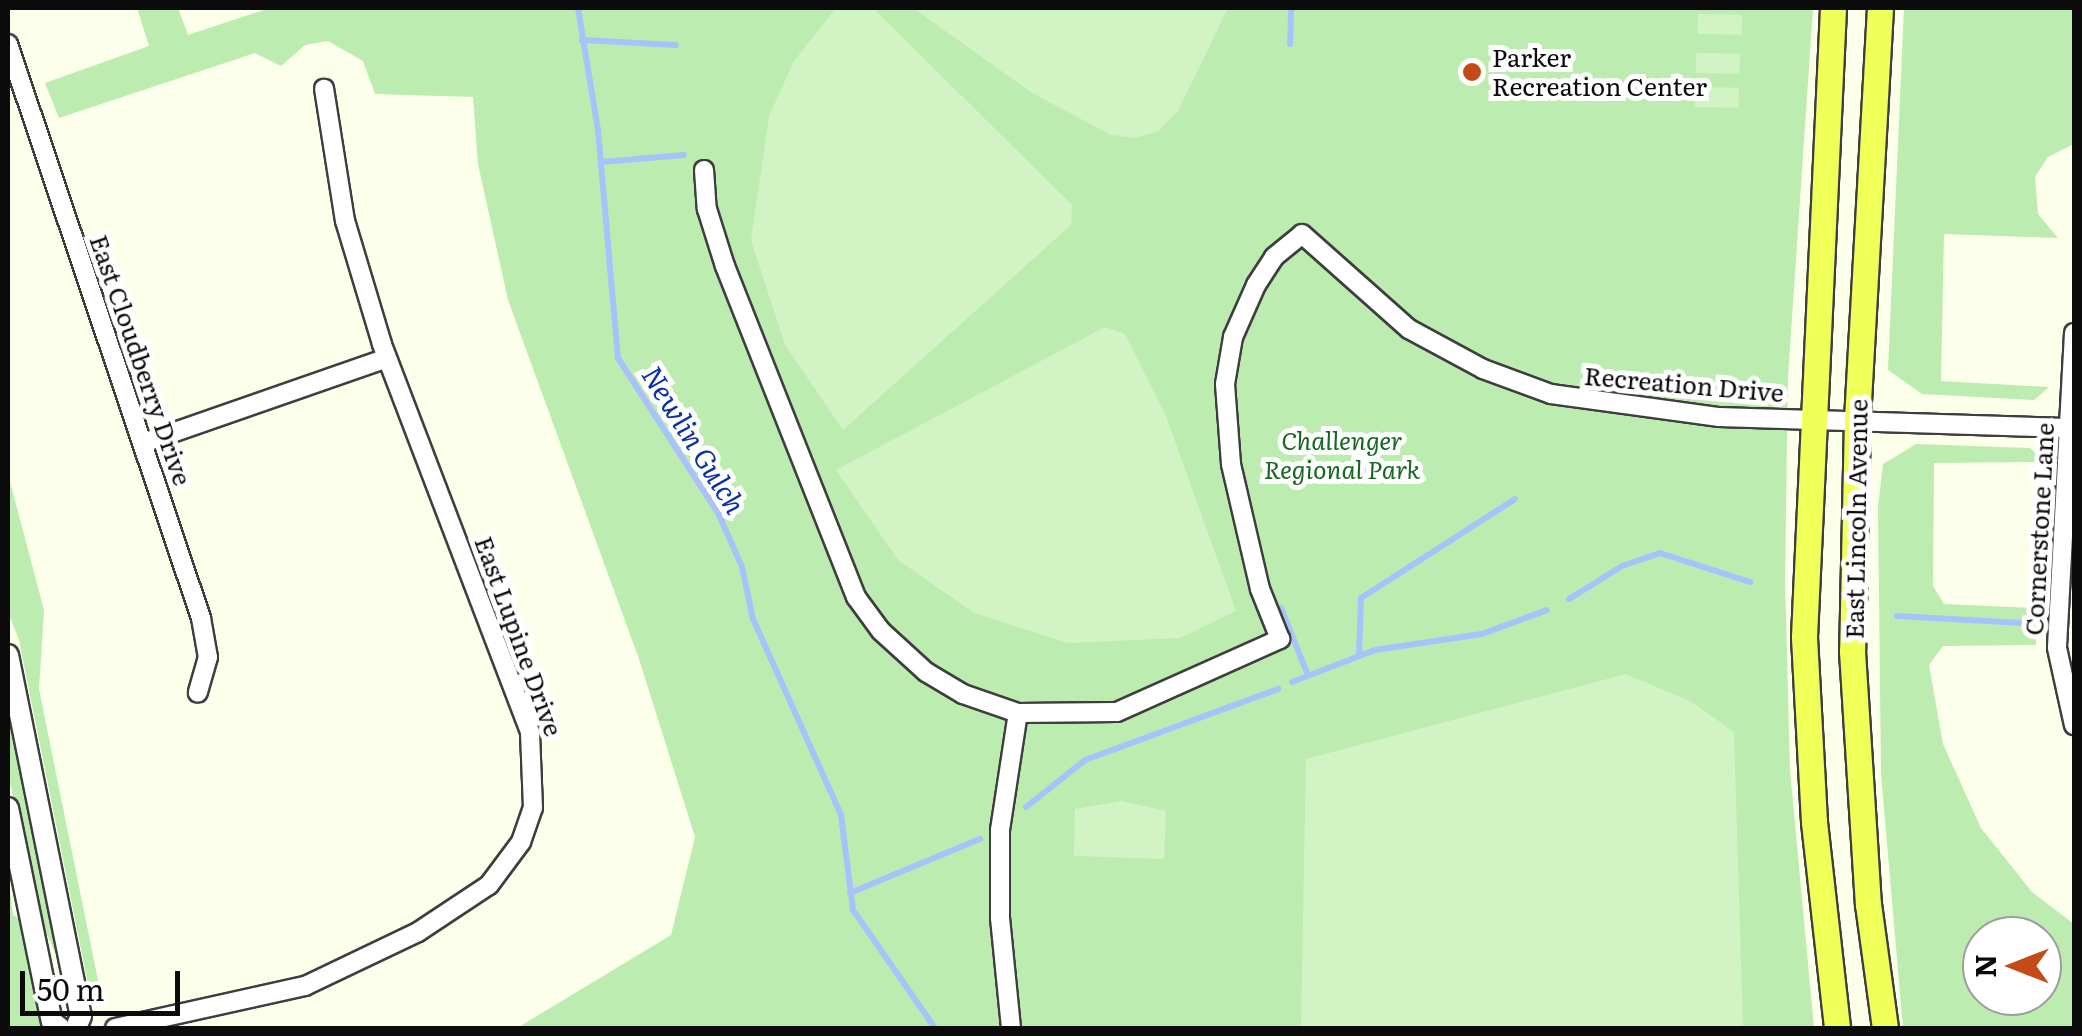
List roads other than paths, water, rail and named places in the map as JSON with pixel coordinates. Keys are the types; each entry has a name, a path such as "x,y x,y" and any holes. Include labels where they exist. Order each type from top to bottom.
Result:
{"main road":[{"name":"East Lincoln Avenue","path":"1833,8 1812,419 1806,714 1837,1028"},
{"name":"East Lincoln Avenue","path":"1880,8 1857,419 1854,741 1885,1028"}],"street":[{"name":"East Cloudberry Drive","path":"8,44 15,91 143,443 206,638 198,693"},
{"name":"East Lupine Drive","path":"114,1028 283,992 359,962 489,885 528,825 536,779 530,732 388,358 345,221 324,88"},
{"path":"704,170 707,209 725,266 856,597 926,672 963,694 1018,713 1000,830 1000,918 1012,1028"},
{"name":"Recreation Drive","path":"1018,713 1117,712 1280,640 1260,589 1238,496 1225,384 1233,336 1256,285 1274,256 1302,234 1392,318 1516,382 1626,407 1812,419 2072,428"},
{"name":"Cornerstone Lane","path":"2074,333 2058,648 2074,725"},
{"path":"143,443 388,358"},
{"path":"8,655 81,1016 76,1028"},
{"path":"8,808 52,1022 60,1028"}],"waterway":[{"name":"Newlin Gulch","path":"578,8 598,130 618,358 719,515 742,567 753,619 841,815 853,910 935,1028"},
{"path":"1290,44 1291,8"},
{"path":"582,40 676,45"},
{"path":"601,162 684,155"},
{"path":"1359,656 1361,598 1515,499"},
{"path":"1569,599 1622,566 1660,553 1750,582"},
{"path":"1281,608 1308,675"},
{"path":"1292,682 1375,650 1482,634 1547,610"},
{"path":"1897,616 2023,623"},
{"path":"1026,807 1085,760 1278,689"},
{"path":"850,893 980,839"}],"place":[{"name":"Parker Recreation Center","path":"1472,72"}],"park label":[{"name":"Challenger Regional Park","path":"1342,456"}]}
